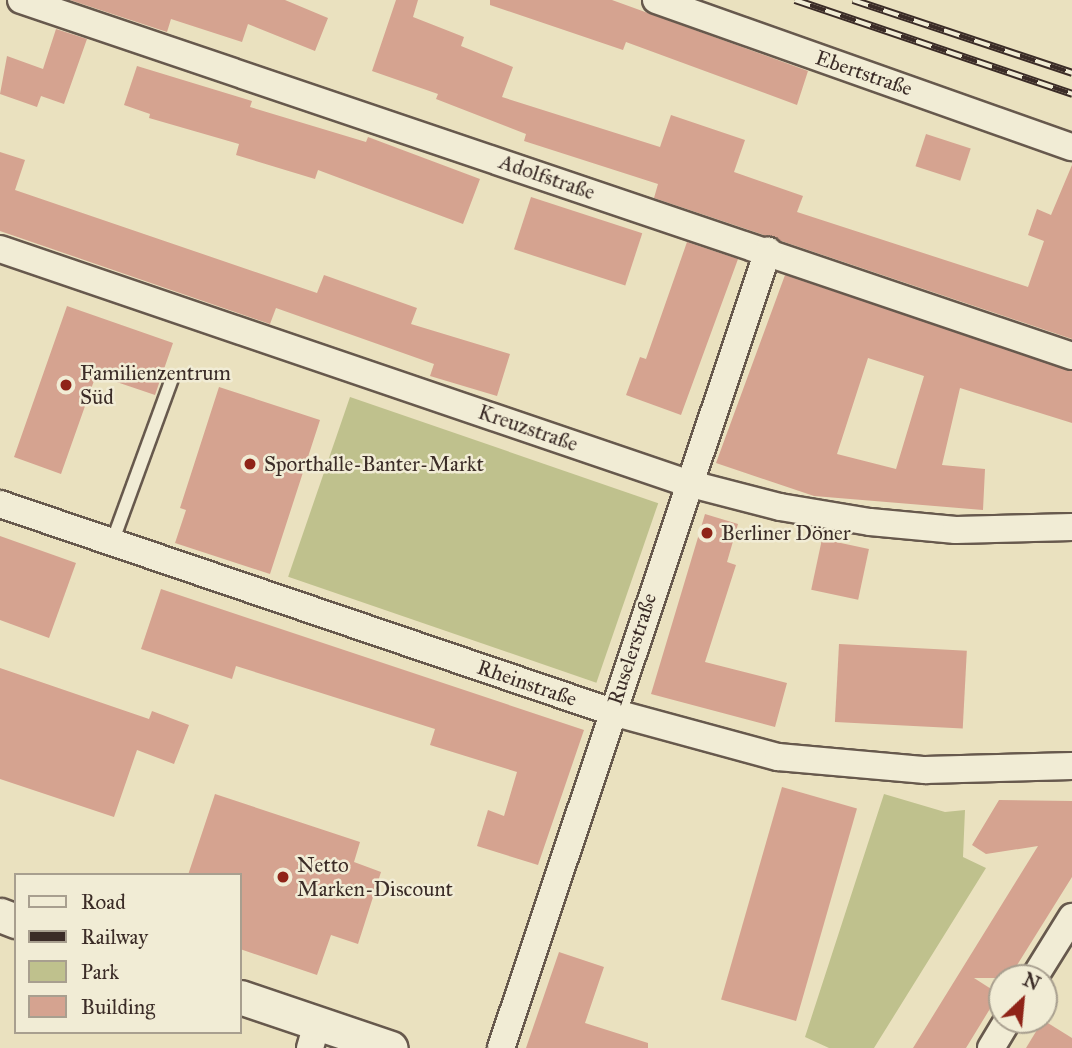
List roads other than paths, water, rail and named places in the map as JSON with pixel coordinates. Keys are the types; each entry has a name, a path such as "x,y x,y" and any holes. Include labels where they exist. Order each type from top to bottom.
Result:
{"street":[{"name":"Adolfstraße","path":"21,0 1072,356"},
{"name":"Ebertstraße","path":"656,0 1072,147"},
{"name":"Kreuzstraße","path":"0,249 687,482 780,507 870,522 956,530 1072,527"},
{"name":"Ruselerstraße","path":"501,1048 687,482 768,251"},
{"name":"Rheinstraße","path":"0,503 612,712 778,757 925,770 1072,766"},
{"path":"1043,964 1072,917"},
{"path":"242,998 314,1036 391,1048"}],"lane":[{"path":"113,540 172,379"}],"railway":[{"path":"795,0 1072,94"},
{"path":"853,0 1072,73"}],"place":[{"name":"Familienzentrum Süd","path":"66,385"},
{"name":"Sporthalle-Banter-Markt","path":"250,464"},
{"name":"Berliner Döner","path":"707,533"},
{"name":"Netto Marken-Discount","path":"283,877"}]}
